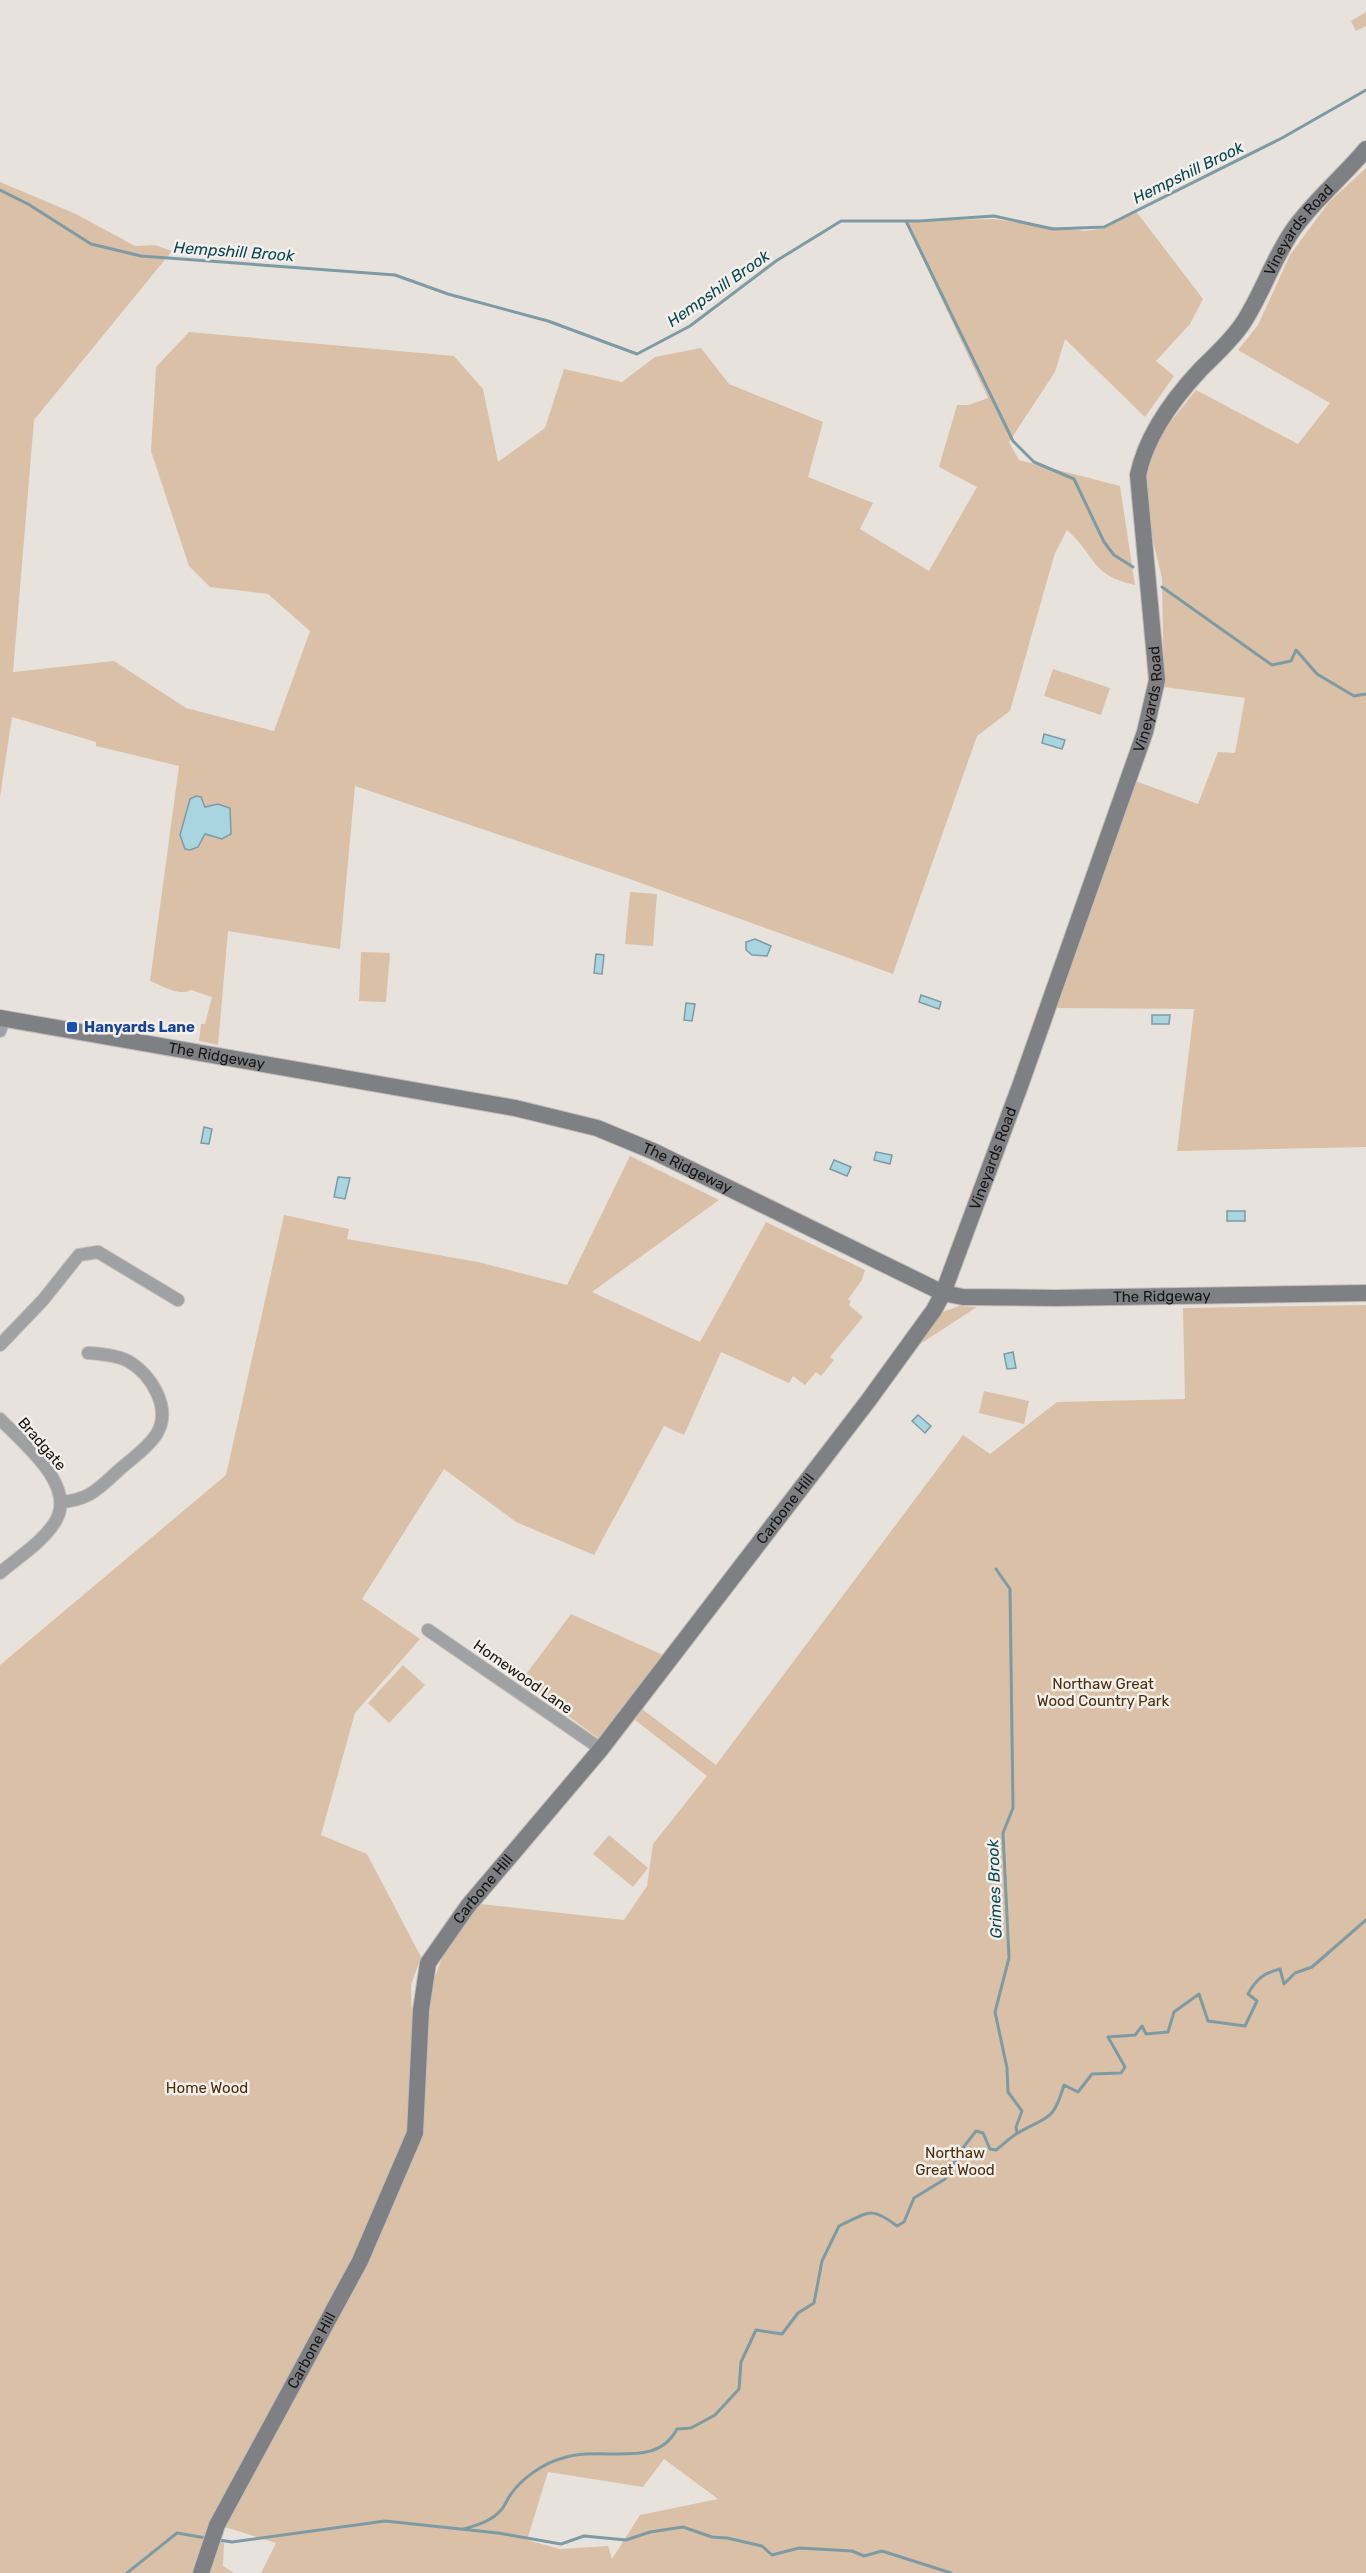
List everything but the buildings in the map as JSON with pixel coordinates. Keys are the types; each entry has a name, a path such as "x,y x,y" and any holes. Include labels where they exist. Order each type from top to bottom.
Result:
{"street":[{"name":"Vineyards Road","path":"943,1293 1031,1055 1145,732 1157,680 1138,475 1142,453 1187,384 1221,351 1244,322 1292,232 1313,204 1349,170 1366,148"},
{"name":"The Ridgeway","path":"1,1022 515,1108 588,1125 655,1152 943,1293 963,1296 1054,1298 1366,1293"},
{"path":"0,1345 43,1300 79,1255 85,1252 98,1252 178,1300"},
{"name":"Carbone Hill","path":"201,2573 213,2540 360,2261 416,2133 421,2010 428,1963 468,1906 601,1749 868,1401 934,1310 943,1293"},
{"path":"0,1573 54,1524 61,1502 89,1497 152,1441 160,1428 162,1416 159,1396 153,1384 138,1368 115,1356 88,1353"},
{"name":"Bradgate","path":"0,1419 54,1479 61,1494 61,1502"},
{"name":"Homewood Lane","path":"428,1630 601,1749"}],"green space":[{"path":"1366,12 1366,26 1356,31 1351,21"},
{"path":"1366,168 1366,1147 1177,1151 1194,1009 1057,1008 1133,780 1198,804 1218,752 1235,753 1245,698 1164,687 1162,578 1145,508 1146,463 1157,439 1196,390 1298,444 1330,403 1238,350 1258,325 1290,255 1329,202"},
{"path":"0,182 76,214 135,246 155,245 172,251 34,420 13,672 114,661 186,708 274,731 310,631 268,594 210,587 189,566 151,451 156,367 189,332 454,356 483,389 498,462 545,428 564,369 622,382 655,357 701,348 729,384 823,422 808,477 873,503 860,529 929,571 977,487 939,467 957,405 969,405 988,398 905,221 993,219 1085,231 1105,228 1135,210 1203,299 1190,324 1156,361 1174,376 1145,417 1065,339 1055,372 1009,442 1019,460 1120,486 1135,585 1120,581 1102,570 1067,530 1055,553 1010,711 977,736 893,974 627,878 355,786 340,949 228,931 218,1045 199,1041 201,1024 205,1024 212,997 191,990 181,992 170,990 150,981 179,766 96,746 96,742 12,717 0,797"},
{"path":"1053,669 1110,688 1101,715 1044,696"},
{"path":"630,892 657,894 653,946 625,944"},
{"path":"361,952 390,953 386,1002 359,1001"},
{"name":"Northaw Great Wood","path":"630,1156 719,1200 592,1292 700,1342 766,1222 865,1270 862,1280 848,1299 851,1301 849,1305 863,1317 830,1357 834,1360 821,1376 816,1372 805,1385 793,1376 789,1383 721,1352 684,1435 664,1426 594,1555 516,1522 444,1469 362,1599 420,1639 355,1713 321,1835 367,1854 421,1957 411,1985 415,2127 431,1987 444,1953 480,1904 624,1920 647,1886 653,1844 707,1776 635,1720 642,1709 716,1765 963,1435 990,1454 1057,1402 1185,1399 1183,1308 1366,1305 1366,2573 261,2573 276,2543 218,2525 224,2545 223,2566 234,2573 0,2573 0,1665 226,1475 284,1215 349,1229 347,1239 478,1262 567,1285","holes":["664,2459 718,2499 640,2515 612,2559 608,2546 560,2549 527,2540 548,2472 643,2487"]},
{"path":"959,1306 977,1307 917,1346 940,1313"},
{"path":"984,1391 1029,1401 1024,1424 979,1413"},
{"path":"571,1614 663,1655 598,1738 521,1681"},
{"path":"403,1665 425,1685 389,1723 368,1703"},
{"path":"609,1835 648,1868 633,1887 593,1854"}],"water":[{"path":"1044,734 1065,740 1062,749 1042,743"},
{"path":"196,796 201,797 205,807 218,804 230,808 231,834 222,839 205,834 198,847 190,850 185,849 180,835 190,799"},
{"path":"755,939 771,946 767,956 752,955 746,950 746,942"},
{"path":"596,954 604,955 602,974 594,973"},
{"path":"921,995 941,1002 939,1009 919,1002"},
{"path":"686,1003 695,1004 692,1021 684,1020"},
{"path":"1152,1015 1170,1015 1169,1024 1152,1024"},
{"path":"204,1127 212,1129 209,1144 201,1143"},
{"path":"876,1152 892,1155 890,1164 874,1160"},
{"path":"834,1160 851,1167 847,1176 830,1169"},
{"path":"338,1177 350,1178 345,1199 334,1197"},
{"path":"1227,1211 1245,1211 1245,1221 1227,1221"},
{"path":"1013,1352 1016,1368 1007,1369 1004,1354"},
{"path":"918,1415 931,1426 925,1433 912,1421"}],"waterway":[{"name":"Hempshill Brook","path":"0,190 28,204 91,244 141,256 395,275 448,294 548,321 637,354 690,326 776,261 841,221 919,221 994,216 1053,229 1104,227 1282,138 1366,90"},
{"path":"906,221 1013,441 1034,462 1074,479 1104,542 1114,555 1133,567"},
{"path":"1162,587 1272,665 1291,661 1296,650 1317,674 1354,696 1366,694"},
{"name":"Grimes Brook","path":"996,1569 1010,1589 1013,1808 1003,1833 1009,1958 995,2012 1007,2068 1008,2092 1022,2111 1016,2127 1017,2133"},
{"name":"Grimes Brook","path":"464,2529 484,2522 497,2514 521,2482 548,2463 579,2455 642,2453 656,2449 668,2441 677,2429 691,2428 715,2415 739,2389 741,2362 756,2330 782,2334 798,2313 814,2303 822,2261 839,2226 869,2213 881,2215 897,2226 904,2222 914,2198 945,2179 962,2149 976,2131 983,2133 990,2149 996,2150 1015,2135 1053,2112 1064,2085 1078,2092 1092,2074 1121,2073 1125,2067 1108,2037 1135,2035 1142,2026 1146,2034 1168,2032 1174,2012 1199,1994 1208,2021 1245,2026 1257,2001 1248,1994 1261,1977 1280,1969 1284,1984 1295,1973 1312,1967 1366,1920"},
{"path":"219,2540 232,2542 385,2521 498,2533 561,2544 584,2536 626,2540 650,2532 683,2527 712,2537 762,2546 772,2555 799,2548 852,2551 864,2556 882,2551 951,2573"},
{"path":"127,2573 177,2533 206,2538"}],"place":[{"name":"Hanyards Lane","path":"72,1027"}],"park label":[{"name":"Northaw Great Wood Country Park","path":"1103,1692"},
{"name":"Home Wood","path":"207,2088"}]}
